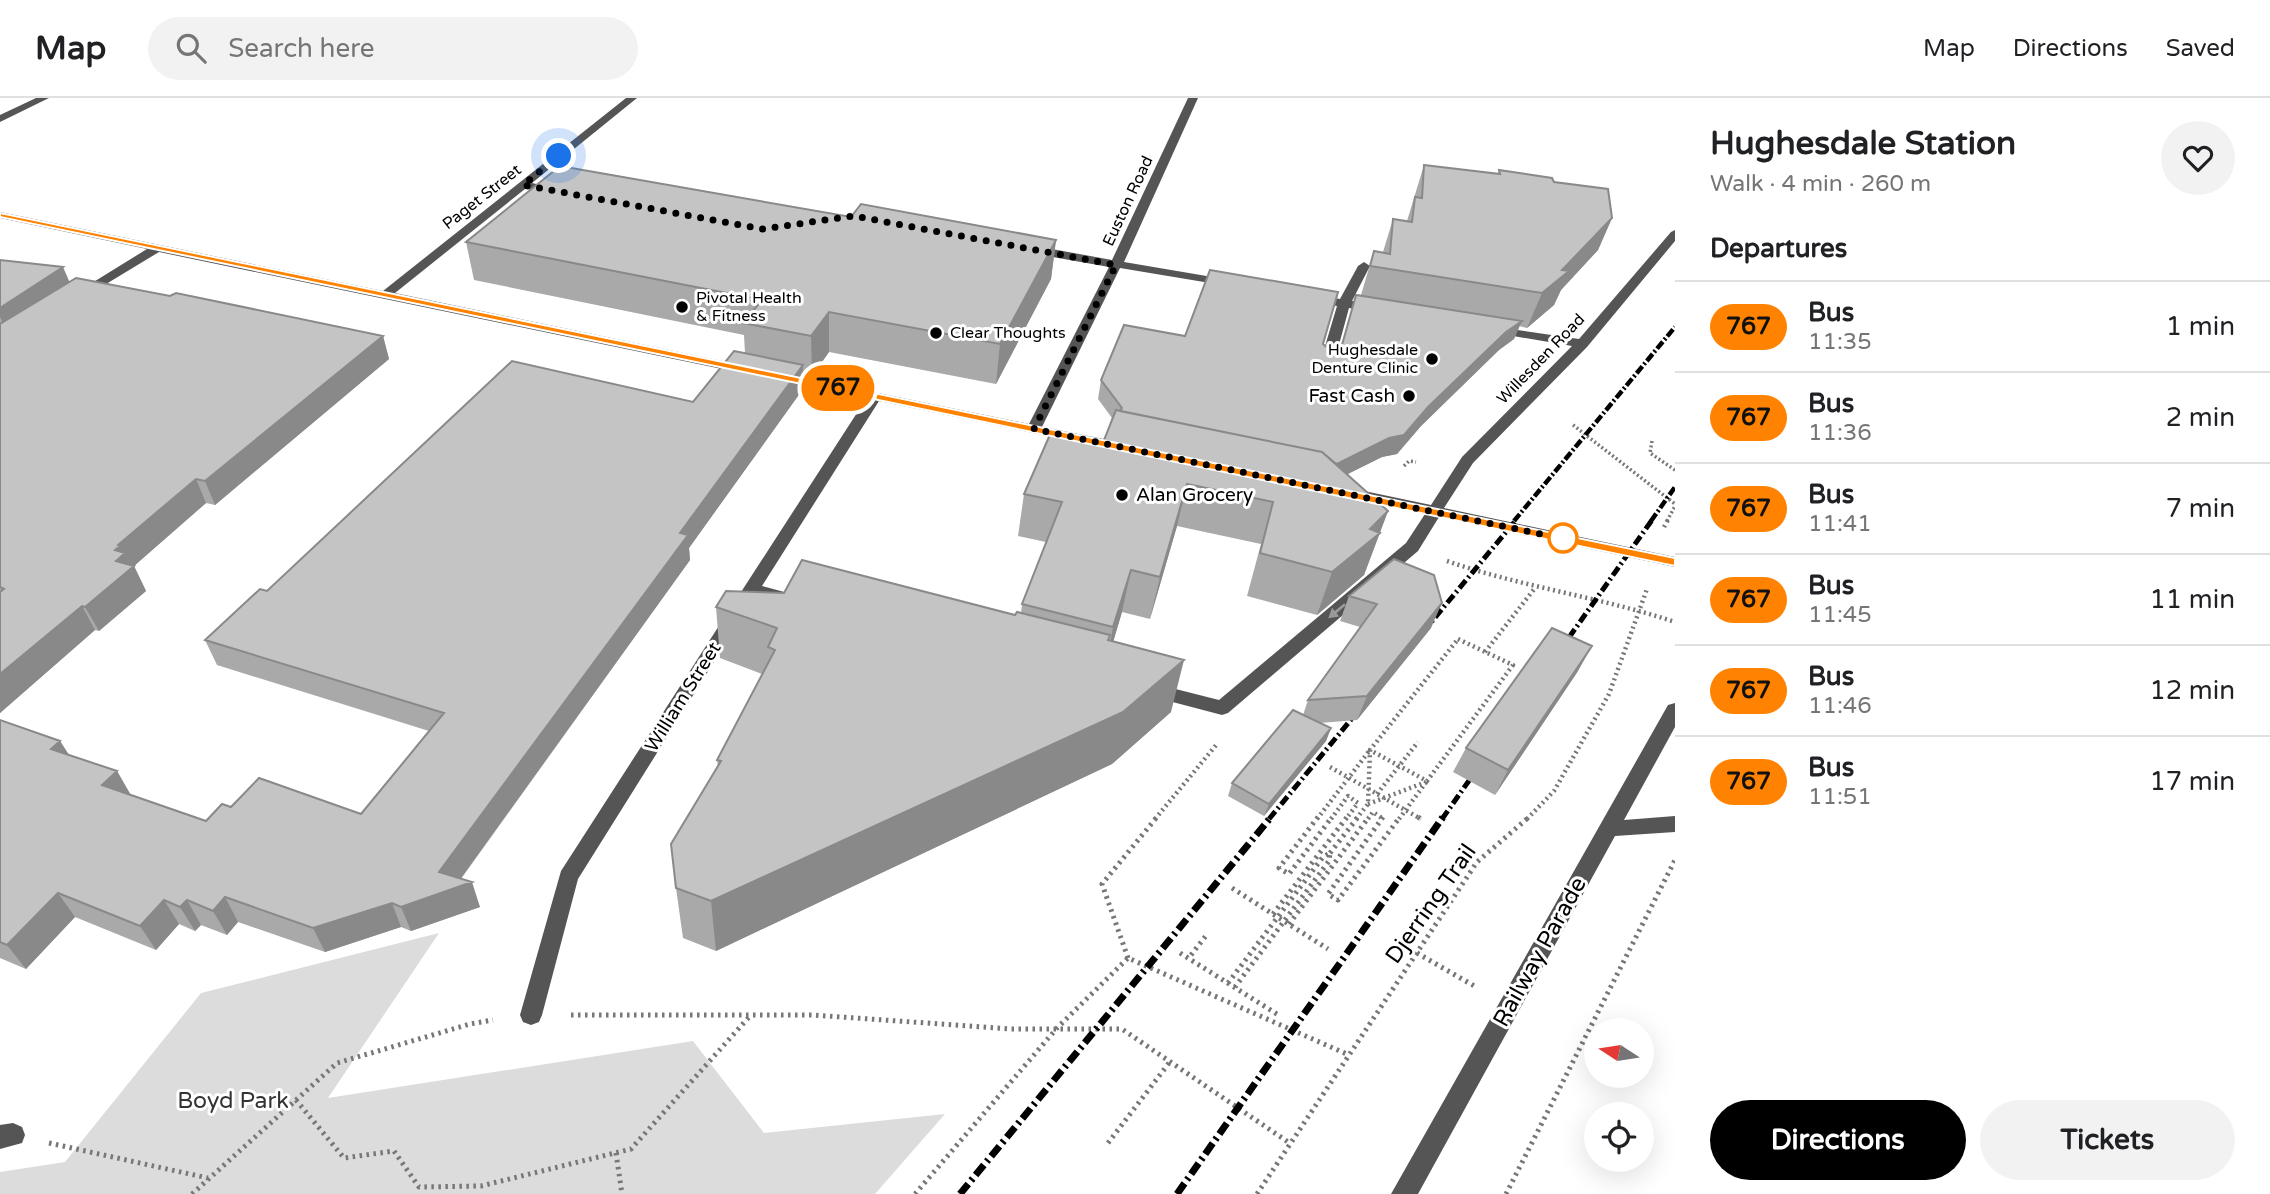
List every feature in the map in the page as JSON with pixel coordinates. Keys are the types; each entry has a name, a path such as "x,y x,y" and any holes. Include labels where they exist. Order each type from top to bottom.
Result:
{"street":[{"path":"0,119 44,98"},
{"name":"Paget Street","path":"385,295 632,98"},
{"name":"Euston Road","path":"1034,429 1116,265 1193,98"},
{"path":"523,185 574,195"},
{"path":"0,215 1088,440"},
{"name":"Willesden Road","path":"1222,708 1412,547 1467,460 1582,344 1675,234"},
{"path":"1023,247 1239,286"},
{"path":"67,304 157,248"},
{"path":"1327,363 1344,303 1364,266"},
{"path":"1304,297 1384,310"},
{"path":"1477,326 1582,344"},
{"name":"William Street","path":"531,1015 568,877 875,396"},
{"path":"1330,489 1675,562"},
{"path":"751,590 805,603"},
{"path":"1141,688 1222,708"},
{"name":"Railway Parade","path":"1404,1194 1675,710"},
{"path":"1607,829 1675,824"}],"path":[{"path":"1573,425 1675,505 1665,525"},
{"path":"1652,441 1650,453 1675,470"},
{"path":"1404,466 1409,461 1416,462"},
{"path":"1412,547 1483,575 1641,609 1675,622"},
{"path":"1485,652 1535,588"},
{"name":"Djerring Trail","path":"1257,1194 1477,862 1539,809 1554,790 1609,694 1645,598"},
{"path":"1273,914 1358,803 1348,796 1289,874 1279,868 1458,639 1513,665 1338,900 1328,894 1384,818 1373,812 1289,924"},
{"path":"1222,708 1227,732 1102,884 1128,958 1349,1055"},
{"path":"1377,794 1418,742"},
{"path":"1370,750 1427,781"},
{"path":"1368,804 1370,750"},
{"path":"1330,767 1420,819"},
{"path":"1235,987 1368,804 1427,781"},
{"path":"1228,983 1323,857 1331,853"},
{"path":"1506,1194 1675,859"},
{"path":"1232,888 1328,949"},
{"path":"1191,954 1208,933"},
{"path":"1180,953 1280,1016"},
{"path":"1417,953 1452,973"},
{"path":"915,1194 1057,1028 1128,958"},
{"path":"192,1194 337,1063 470,1024 531,1015 813,1015 1011,1029 1122,1029 1291,1144"},
{"path":"296,1100 344,1158 394,1151 419,1187 481,1186 631,1149 750,1016"},
{"path":"1108,1143 1169,1063"},
{"path":"6,1136 209,1179"},
{"path":"616,1153 622,1194"}],"green space":[{"name":"Boyd Park","path":"439,933 328,1098 693,1041 764,1133 945,1114 875,1194 0,1194 0,1172 65,1162 201,993"}],"building":[{"path":"1424,165 1500,174 1499,170 1552,178 1554,182 1608,189 1612,218 1562,270 1569,271 1542,293 1370,266 1374,251 1390,254 1393,219 1412,222 1415,197 1422,198"},
{"path":"560,166 851,217 861,204 1056,240 1000,344 829,312 811,336 743,323 762,300 466,242"},
{"path":"0,260 63,267 0,308"},
{"path":"1210,270 1338,292 1323,344 1331,351 1342,345 1356,295 1522,321 1506,332 1428,407 1404,435 1389,438 1337,464 1322,452 1120,411 1122,408 1101,380 1124,325 1185,336"},
{"path":"76,278 170,296 176,293 383,336 205,481 196,479 118,545 120,546 115,550 125,553 116,561 134,566 0,674 0,592 4,589 0,587 0,324"},
{"path":"734,351 803,365 680,533 688,535 439,872 472,882 401,907 392,903 313,928 225,897 213,911 187,900 180,907 164,900 140,926 58,893 7,945 0,942 0,720 60,741 51,749 117,771 102,785 206,821 222,804 231,807 259,778 361,814 444,713 205,640 260,589 267,591 512,361 693,402"},
{"path":"1116,410 1322,452 1388,511 1370,529 1380,533 1332,572 1260,553 1273,502 1187,484 1160,577 1131,570 1113,627 1022,604 1062,502 1024,494 1052,430 1104,440"},
{"path":"1394,559 1434,575 1442,603 1367,696 1308,700 1377,604 1349,596"},
{"path":"802,560 1015,615 1017,612 1110,635 1108,640 1184,660 1123,712 711,901 676,888 671,844 721,761 717,760 775,650 768,647 777,628 716,607 726,591 784,593"},
{"path":"1552,628 1592,646 1508,770 1466,748"},
{"path":"1293,710 1331,728 1269,804 1232,783"}],"railway":[{"path":"1514,521 1675,327"},
{"path":"1651,521 1675,487"},
{"path":"1423,632 1516,520"},
{"path":"1558,653 1652,520"},
{"path":"1269,819 1363,705"},
{"path":"1442,819 1480,765"},
{"path":"960,1194 1271,817"},
{"path":"1177,1194 1443,817"}],"bus line":[{"name":"767","path":"0,215 1675,562"}],"place":[{"name":"Pivotal Health & Fitness","path":"682,307"},
{"name":"Clear Thoughts","path":"936,333"},
{"name":"Hughesdale Denture Clinic","path":"1432,359"},
{"name":"Fast Cash","path":"1409,396"},
{"name":"Alan Grocery","path":"1122,495"}],"route":[{"path":"559,156 523,185 762,229 854,216 1116,265 1034,429 1565,539 1563,538"}]}
